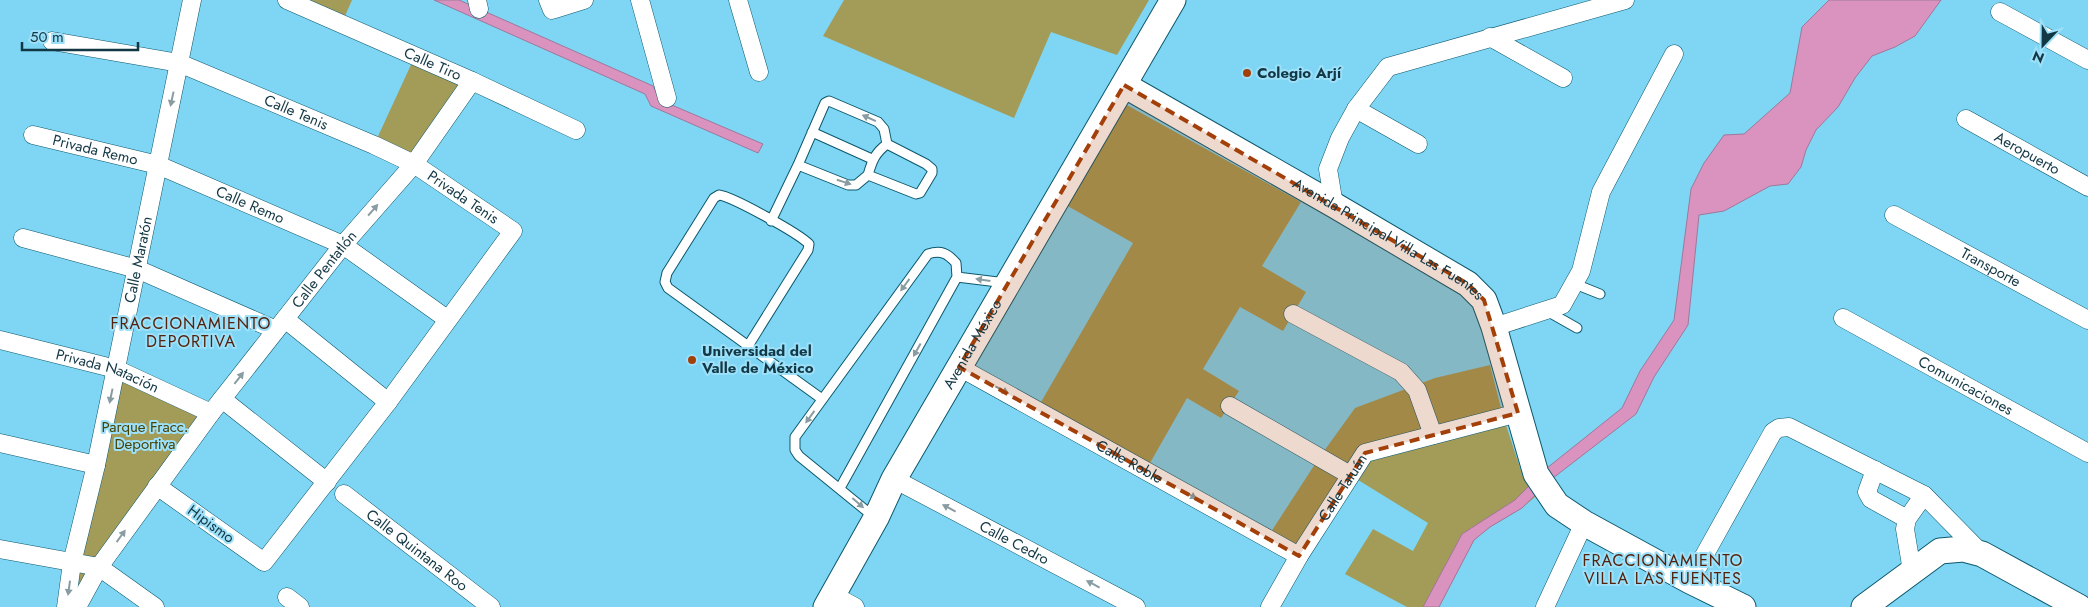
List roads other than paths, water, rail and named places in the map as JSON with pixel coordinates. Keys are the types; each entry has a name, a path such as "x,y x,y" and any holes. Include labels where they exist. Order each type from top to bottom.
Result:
{"street":[{"name":"Calle Maratón","path":"66,607 72,563 96,465 192,0"},
{"name":"Calle Tiro","path":"287,0 472,81 576,130"},
{"path":"550,5 584,0"},
{"path":"640,0 667,98"},
{"path":"738,0 758,72"},
{"name":"Avenida México","path":"829,601 876,518 894,479 1173,0"},
{"path":"1334,204 1328,169 1340,138 1356,109 1392,64 1625,0"},
{"path":"2000,12 2088,60"},
{"path":"1490,37 1563,78"},
{"path":"52,41 179,63"},
{"path":"1494,327 1562,306 1581,271 1601,192 1674,54"},
{"name":"Calle Tenis","path":"179,63 374,145 414,164"},
{"name":"Calle Pentatlón","path":"77,607 99,567 217,406 343,245 414,164 472,81"},
{"name":"Avenida Principal Villa Las Fuentes","path":"1120,92 1334,204 1468,284 1484,300 1494,327 1510,414"},
{"name":"Avenida Principal Villa Las Fuentes","path":"1120,92 1460,292 1472,306 1510,414 1536,474 1558,504 1581,529 1714,607"},
{"path":"1356,109 1418,144"},
{"name":"Aeropuerto","path":"1966,119 2088,187"},
{"name":"Privada Remo","path":"33,135 158,165"},
{"name":"Privada Tenis","path":"414,164 513,231 447,319"},
{"name":"Calle Remo","path":"158,165 343,245"},
{"name":"Transporte","path":"1894,215 2088,320"},
{"path":"23,238 137,269 281,324 388,402"},
{"path":"328,482 447,319 343,245"},
{"path":"1293,314 1401,372 1417,390 1433,435"},
{"name":"Comunicaciones","path":"1843,318 2088,453"},
{"name":"Privada Natación","path":"0,340 116,369 217,406 328,482"},
{"name":"Calle Roble","path":"959,367 1299,556"},
{"path":"1230,406 1350,475"},
{"name":"Calle Tatuán","path":"1270,607 1299,556 1365,453 1510,414"},
{"path":"1690,581 1773,432 1779,428 1789,427 1924,495 1982,554"},
{"path":"0,443 96,465"},
{"path":"1875,470 1868,492 1871,499 1907,519"},
{"name":"Calle Cedro","path":"894,479 1136,607"},
{"name":"Hipismo","path":"158,486 264,562 328,482"},
{"name":"Calle Quintana Roo","path":"344,494 491,607"},
{"path":"1912,571 1904,529 1907,519 1924,495"},
{"path":"1545,607 1581,529"},
{"name":"Avenida Principal Villa Las Fuentes","path":"1581,529 1743,607"},
{"path":"1864,607 1940,551 1963,548 1982,554 2079,607"},
{"path":"0,549 99,567 155,607"},
{"path":"1889,607 1945,563 1975,565 2052,607"},
{"path":"829,601 855,607"}],"lane":[{"path":"771,221 824,104 829,101 878,122 884,129 887,144"},
{"path":"812,132 872,159"},
{"path":"798,165 848,185 856,185 868,175 872,159 878,150 887,144"},
{"path":"868,175 912,193 920,193 932,173 932,168 887,144"},
{"path":"748,346 808,250 809,244 804,239 771,221 725,196 719,195 714,198 667,272 665,282 668,288 748,346 822,399"},
{"path":"840,488 957,277 956,262 948,254 938,251 928,254 795,437 795,450 799,456 876,518"},
{"path":"957,277 1008,284"},
{"path":"1575,284 1600,294"},
{"path":"1544,310 1577,328"}],"place":[{"name":"Colegio Arjí","path":"1247,73"},
{"name":"Universidad del Valle de México","path":"692,360"}],"district":[{"name":"FRACCIONAMIENTO DEPORTIVA","path":"191,332"},
{"name":"FRACCIONAMIENTO VILLA LAS FUENTES","path":"1663,569"}],"park label":[{"name":"Parque Fracc. Deportiva","path":"145,436"}]}
